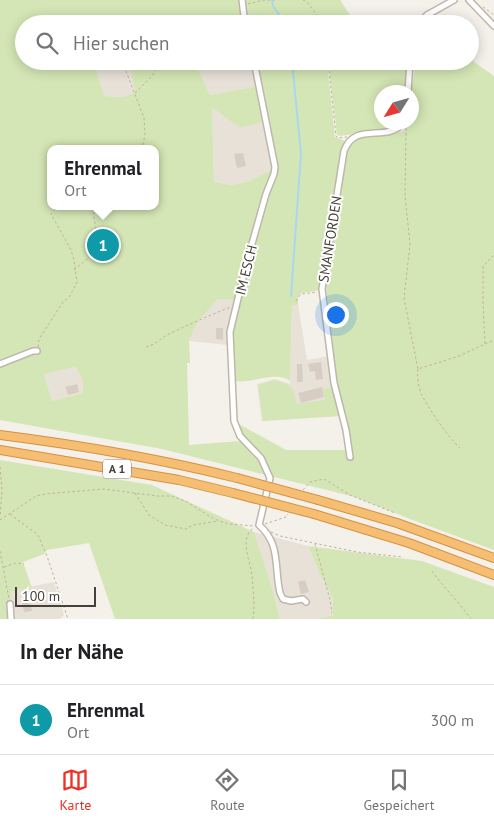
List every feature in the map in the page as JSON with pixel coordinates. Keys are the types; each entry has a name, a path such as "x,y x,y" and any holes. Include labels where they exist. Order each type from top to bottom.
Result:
{"highway":[{"name":"A 1","path":"0,435 201,469 397,522 494,558"},
{"name":"A 1","path":"0,450 179,480 233,493 314,514 410,543 494,575"}],"street":[{"path":"426,15 454,0"},
{"path":"469,0 494,26"},
{"path":"242,2 244,15"},
{"name":"IM ESCH","path":"256,70 275,167 246,265 230,332 234,421 240,436 261,458 269,472 270,478 259,525"},
{"path":"408,85 409,70"},
{"path":"350,139 362,134 394,130"},
{"name":"SMANFORDEN","path":"350,139 344,151 322,291 334,383 346,430 350,457"},
{"path":"0,364 37,351"},
{"path":"259,525 274,546 278,584 283,599 291,601 302,599 306,602"},
{"path":"10,604 11,619"}],"path":[{"path":"242,2 276,0"},
{"path":"303,0 307,2 317,15"},
{"path":"135,93 139,91 156,70"},
{"path":"329,70 336,136 350,139"},
{"path":"126,71 144,118 145,135 143,145"},
{"path":"406,130 405,196 410,244 404,298 418,369 417,378 420,392 425,402 460,448"},
{"path":"37,351 39,339 63,302 70,296 77,282 71,250 51,214 54,210"},
{"path":"74,270 98,250 99,247 105,250 107,247 108,242 100,239 97,235 93,210"},
{"path":"485,344 483,266 494,254"},
{"path":"296,301 301,294 322,291"},
{"path":"146,347 153,346 161,338 185,326 237,305"},
{"path":"418,369 459,356 494,340"},
{"path":"0,467 2,488 0,517"},
{"path":"0,520 36,496 104,489 157,496 172,496 187,502 219,521 245,526 259,525 280,536 357,552 402,557"},
{"path":"135,493 149,515 165,524 186,529 193,525 219,521"},
{"path":"10,514 38,535 68,619"},
{"path":"253,619 252,574 246,548 250,531 259,525"},
{"path":"315,543 332,613"},
{"path":"0,551 10,604"},
{"path":"3,568 16,563 24,564"},
{"path":"432,572 471,619"}],"shaded area":[{"path":"96,70 131,70 135,92 124,97 103,96"},
{"path":"197,70 254,70 257,86 210,95"},
{"path":"212,106 240,128 264,122 273,169 247,182 231,185 214,182"},
{"path":"218,299 237,300 228,331 228,345 189,341 197,323"},
{"path":"292,305 298,305 307,360 329,356 340,416 262,421 257,384 275,379 290,384"},
{"path":"76,367 83,381 83,393 52,401 44,374"},
{"path":"254,532 308,546 333,599 333,615 316,619 280,619"},
{"path":"54,582 64,615 59,619 13,619 10,591"}],"green space":[{"path":"0,0 242,0 243,15 15,15 15,70 96,70 104,96 124,97 135,92 131,70 198,70 210,95 257,86 264,122 240,128 212,107 214,182 231,185 247,182 273,169 237,300 218,299 197,323 189,341 190,363 187,363 189,445 240,441 239,424 286,450 351,450 337,382 326,286 346,150 356,138 392,134 404,130 419,130 419,85 412,85 415,70 479,70 479,65 494,76 494,550 355,497 162,449 0,420","holes":["76,367 83,381 83,393 52,401 44,374"]},
{"path":"245,0 340,0 350,15 245,15"},
{"path":"257,70 328,70 335,137 347,142 321,290 301,293 298,297 298,305 292,305 290,381 284,378 271,377 248,381 234,381 231,332 247,266 267,195 275,174"},
{"path":"329,70 407,70 406,85 374,85 374,130 385,130 337,135"},
{"path":"275,380 291,388 297,404 325,400 323,389 334,387 339,416 263,421 258,385"},
{"path":"0,460 152,485 254,532 280,619 115,619 89,543 47,550 44,554 23,562 32,588 11,591 13,619 0,619"},
{"path":"308,546 422,561 494,587 494,619 316,619 333,615 333,599"}],"building":[{"path":"243,153 246,166 237,168 234,154"},
{"path":"216,328 223,328 223,340 216,339"},
{"path":"321,362 323,379 316,380 315,371 310,372 308,364"},
{"path":"297,364 302,364 303,382 297,382"},
{"path":"77,384 79,392 68,395 65,387"},
{"path":"322,387 324,397 301,403 298,393"},
{"path":"305,580 309,592 301,594 298,582"},
{"path":"30,601 32,611 24,612 22,602"}],"waterway":[{"path":"272,0 273,6 280,15"},
{"path":"291,296 301,154 293,70"}],"place":[{"name":"Ehrenmal","path":"103,245"}]}
